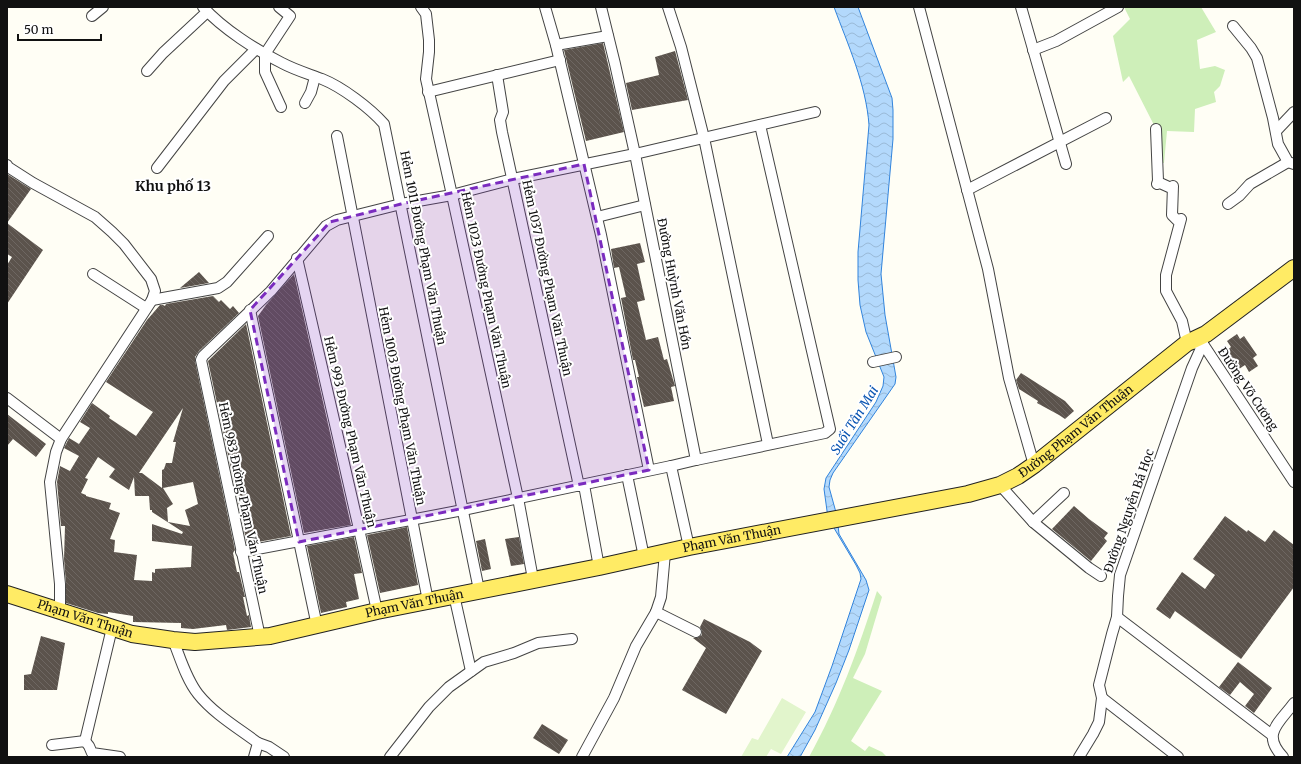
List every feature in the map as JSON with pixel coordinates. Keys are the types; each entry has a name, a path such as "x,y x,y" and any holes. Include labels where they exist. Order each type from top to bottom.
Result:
{"main road":[{"name":"Đường Phạm Văn Thuận","path":"825,521 968,494 1000,485 1018,476 1034,465 1187,343 1206,334 1294,268"},
{"name":"Phạm Văn Thuận","path":"7,594 132,634 194,642 260,637 276,635 377,611 454,595 825,521"}],"street":[{"path":"92,16 103,7"},
{"path":"157,168 224,81 260,51 290,16 279,7"},
{"name":"Hẻm 1023 Đường Phạm Văn Thuận","path":"421,7 426,14 430,52 426,79 428,92 518,498 533,579"},
{"path":"545,7 560,60 597,217 649,470"},
{"name":"Đường Huỳnh Văn Hớn","path":"601,7 645,205 696,460"},
{"path":"668,7 681,47 704,138 768,444"},
{"path":"919,7 988,269 1009,378 1034,465"},
{"path":"1021,7 1066,164"},
{"path":"1033,50 1056,41 1118,7"},
{"path":"147,71 205,10"},
{"name":"Hẻm 1011 Đường Phạm Văn Thuận","path":"205,10 260,51 282,63 329,83 344,92 378,116 384,124 479,590"},
{"path":"1228,204 1239,196 1250,184 1291,163 1278,144 1257,58 1233,26"},
{"path":"556,45 608,36"},
{"path":"260,51 265,72 281,107"},
{"path":"428,92 560,60"},
{"name":"Hẻm 1037 Đường Phạm Văn Thuận","path":"497,75 503,112 500,120 502,132 599,567"},
{"path":"305,103 311,92 315,77"},
{"path":"317,626 250,310 271,291 297,258 330,222 352,215 452,195 513,179 634,154 815,112"},
{"path":"1276,131 1294,112"},
{"path":"967,190 1106,118"},
{"path":"242,552 463,510 825,433 830,429 760,125"},
{"path":"1156,129 1157,184 1160,183 1171,188 1173,186 1172,215 1178,221 1181,219 1166,275 1166,291 1182,321 1187,343"},
{"name":"Hẻm 1003 Đường Phạm Văn Thuận","path":"337,136 428,601"},
{"path":"7,165 33,183 95,217 112,232 151,279 155,291 149,304 61,439 56,452 50,482 60,584 60,610"},
{"path":"597,217 645,205"},
{"path":"93,274 149,304 218,288 227,282 268,236"},
{"name":"Hẻm 993 Đường Phạm Văn Thuận","path":"297,258 377,611"},
{"name":"Hẻm 983 Đường Phạm Văn Thuận","path":"250,310 203,356 200,364 260,637"},
{"name":"Đường Võ Cương","path":"1187,343 1203,344 1294,482"},
{"name":"Đường Nguyễn Bá Học","path":"1079,757 1099,722 1102,698 1099,685 1117,617 1118,584 1126,555 1192,368 1203,344"},
{"path":"873,362 896,357"},
{"path":"7,398 61,439"},
{"path":"671,466 689,547"},
{"path":"627,475 644,557"},
{"path":"1000,485 1033,522 1088,568 1118,584"},
{"path":"1033,522 1064,494"},
{"path":"582,757 614,698 636,646 656,612 661,597 665,553"},
{"path":"454,595 471,671"},
{"path":"656,612 696,632"},
{"path":"1117,617 1272,735"},
{"path":"85,741 112,628"},
{"path":"390,757 429,707 450,687 484,662 514,654 538,643 572,639"},
{"path":"173,640 197,693 209,706 258,743 269,747 284,757"},
{"path":"1102,698 1178,757"},
{"path":"1283,757 1276,750 1272,742 1272,735 1294,703"},
{"path":"52,745 85,741"},
{"path":"85,741 92,753 120,757"},
{"path":"254,757 258,743"}],"highlighted area":[{"path":"584,164 649,470 299,542 250,310 330,222 401,204"}],"green space":[{"path":"1124,7 1201,7 1216,32 1197,40 1200,69 1215,66 1225,70 1220,86 1214,92 1216,102 1195,109 1194,132 1167,131 1164,163 1159,163 1156,129 1129,76 1123,82 1113,36 1130,19"},
{"path":"877,591 882,597 865,654 853,678 882,691 851,741 865,751 869,746 882,752 887,757 809,757 839,696 863,634"},
{"path":"782,698 806,712 781,754 771,749 766,757 741,757 752,738 758,740"}],"water":[{"name":"Suối Tân Mai","path":"834,7 858,7 892,98 893,139 881,274 885,315 896,377 895,384 833,473 830,480 829,487 837,516 839,534 866,580 869,590 849,650 815,730 800,757 787,757 815,712 861,579 856,565 828,518 824,489 826,478 876,402 883,386 884,377 866,332 860,305 858,280 858,252 869,125 867,110 856,65"}],"building":[{"path":"603,43 624,132 586,141 564,50"},
{"path":"675,51 688,100 632,110 626,83 659,75 655,57"},
{"path":"7,174 31,189 7,223"},
{"path":"7,223 43,250 7,304 7,265 12,257 7,254"},
{"path":"640,243 645,262 637,264 645,300 637,302 646,340 658,337 664,360 667,359 675,386 671,387 674,401 644,407 637,377 639,377 635,360 633,360 621,298 626,297 619,267 614,268 611,249"},
{"path":"199,272 209,283 180,288"},
{"path":"294,274 351,525 304,533 258,316"},
{"path":"213,296 219,302 221,300 230,309 233,306 239,313 199,351 195,357 195,361 235,550 233,553 237,572 239,572 245,597 243,597 247,616 249,615 251,627 227,630 226,625 193,629 181,628 181,623 133,622 133,616 108,612 108,614 98,613 66,603 64,559 65,526 61,526 57,482 60,466 70,471 79,456 64,448 69,438 79,444 90,428 80,422 92,403 110,416 109,418 136,436 153,412 106,382 147,320 160,305 165,306 166,304","holes":["183,408 173,442 176,442 172,463 166,463 164,469 162,470 162,488 142,473 139,473","98,457 115,469 109,477 129,490 134,477 135,496 149,496 150,510 183,532 182,534 152,524 152,541 192,546 191,567 155,569 155,573 152,572 152,581 134,580 137,555 114,552 115,540 110,539 120,513 109,509 111,503 86,496 81,493 88,479 85,478","193,482 198,504 185,510 190,526 168,522 167,508 173,504 163,488"]},
{"path":"246,324 291,536 247,544 208,361"},
{"path":"1237,334 1240,339 1244,336 1257,355 1253,358 1258,366 1249,372 1245,365 1236,371 1223,353 1231,347 1227,341"},
{"path":"1021,373 1065,401 1074,411 1065,419 1037,403 1038,401 1019,389 1016,380"},
{"path":"7,414 46,444 36,457 13,439 7,446"},
{"path":"1074,506 1108,533 1104,538 1107,541 1091,561 1052,529"},
{"path":"1225,516 1247,532 1248,530 1265,542 1274,530 1294,545 1294,587 1241,659 1175,611 1170,619 1156,609 1182,572 1205,589 1215,575 1193,559"},
{"path":"407,527 418,585 380,593 367,535"},
{"path":"354,537 362,573 354,574 359,599 346,602 347,607 321,613 307,546"},
{"path":"519,537 524,564 511,566 505,539"},
{"path":"485,539 491,569 482,571 476,541"},
{"path":"704,619 750,642 762,651 726,714 682,690 706,648 693,638 697,638 702,635 700,627"},
{"path":"41,636 65,643 57,690 24,690 24,675 31,674"},
{"path":"1238,662 1272,688 1254,713 1245,706 1254,694 1240,682 1230,695 1219,687"},
{"path":"542,724 568,740 559,754 533,738"}],"district":[{"name":"Khu phố 13","path":"173,186"}]}
